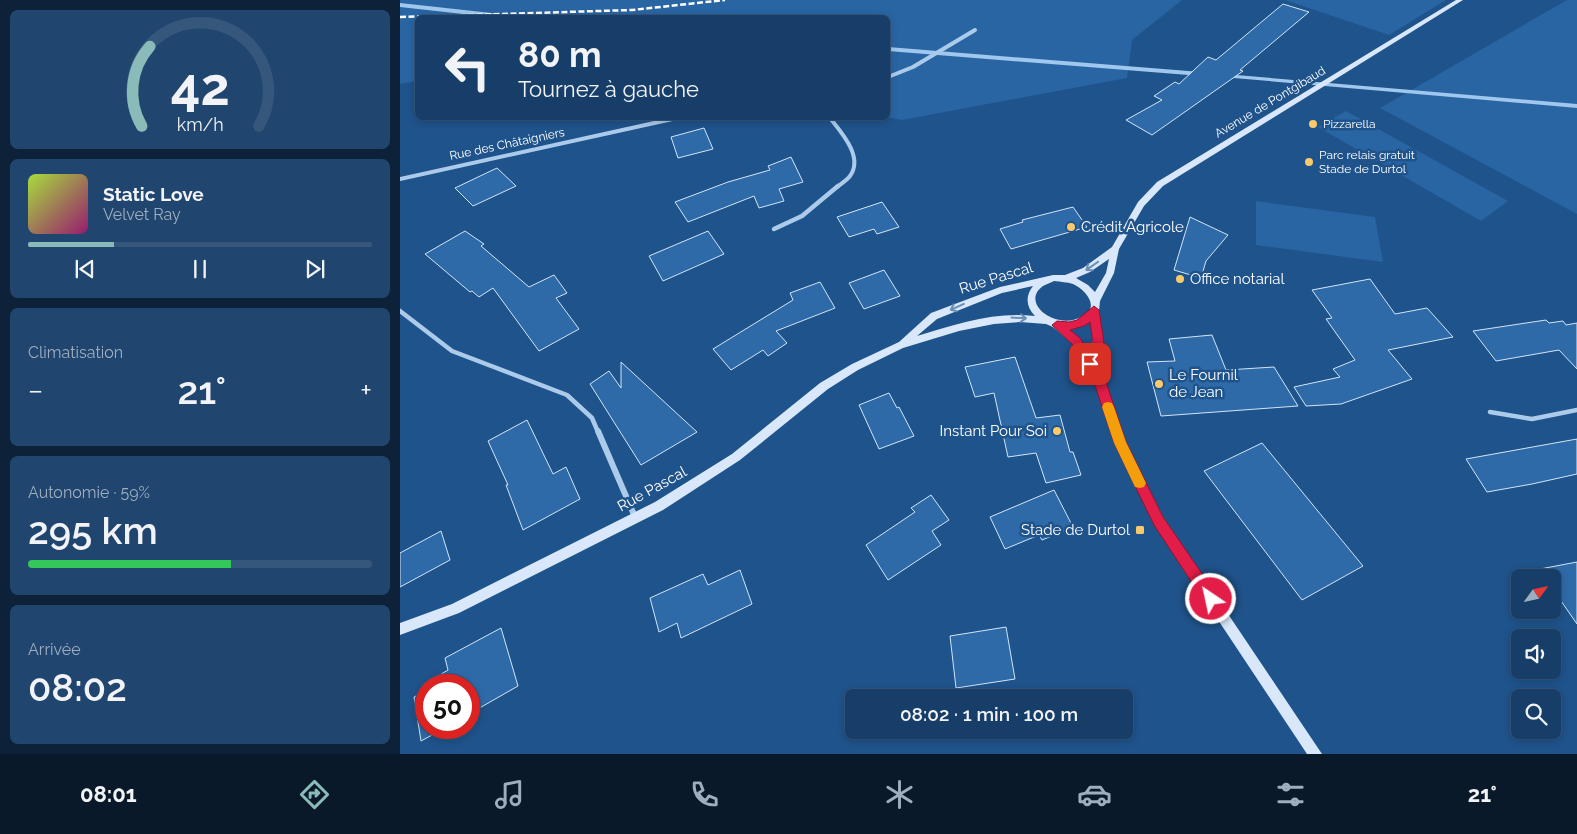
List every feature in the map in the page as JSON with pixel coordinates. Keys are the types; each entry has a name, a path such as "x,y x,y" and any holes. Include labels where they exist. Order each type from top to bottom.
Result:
{"main road":[{"name":"Avenue de Pontgibaud","path":"1095,306 1110,273 1115,249 1141,204 1160,184 1460,0"},
{"name":"Avenue de Pontgibaud","path":"1067,278 1079,275 1091,268 1115,249"},
{"path":"1095,306 1089,317 1080,323 1069,326 1045,321 1034,310 1031,303 1032,296 1039,285 1053,278 1067,278 1086,286 1093,293 1095,306 1100,356 1098,376"},
{"name":"Rue Pascal","path":"900,345 934,316 1000,290 1053,278"},
{"name":"Rue Pascal","path":"400,629 455,609 673,498 724,465 824,386 855,367 900,345 960,327 994,320 1020,318 1045,321"},
{"path":"1057,325 1076,341 1098,376 1120,443 1159,521 1315,754"}],"street":[{"path":"890,76 913,67 975,30"},
{"name":"Rue des Châtaigniers","path":"400,180 668,120"},
{"path":"774,230 802,216 850,176 854,169 855,163 851,150 831,120"},
{"path":"400,312 460,355 567,395 592,418 636,518"},
{"path":"1490,412 1532,419 1577,410"}],"shaded area":[{"path":"400,0 1182,0 1132,40 1127,78 902,120 890,117 890,15 415,15 415,81 400,84"},
{"path":"1285,0 1446,0 1389,35"},
{"path":"1567,0 1577,0 1577,214 1380,108"},
{"path":"1346,111 1508,201 1481,221 1318,127"},
{"path":"1256,201 1375,217 1383,262 1256,245"}],"building":[{"path":"1283,4 1309,12 1240,70 1243,71 1152,135 1126,120 1162,100 1154,96 1175,82 1179,84 1208,57 1216,60"},
{"path":"704,128 713,149 678,158 671,137"},
{"path":"791,157 803,182 779,189 784,201 759,208 754,196 688,222 675,202 728,182 770,170 768,166"},
{"path":"497,168 516,186 473,206 455,188"},
{"path":"882,202 899,227 877,234 874,229 849,237 837,217"},
{"path":"1073,207 1087,227 1011,249 1000,229 1023,222 1022,220"},
{"path":"1190,217 1228,235 1206,261 1201,278 1174,270"},
{"path":"465,231 484,244 481,246 529,287 554,275 567,293 556,298 579,329 539,351 493,288 479,297 472,291 470,292 425,254"},
{"path":"708,231 724,254 663,281 649,256"},
{"path":"884,270 900,296 864,309 849,283"},
{"path":"1370,279 1395,314 1427,308 1453,337 1388,350 1412,379 1341,404 1306,406 1294,387 1340,377 1333,369 1355,360 1326,319 1332,318 1312,290"},
{"path":"820,282 835,308 776,331 787,343 768,356 763,350 731,370 713,349 793,300 790,293"},
{"path":"1546,320 1549,323 1563,321 1566,325 1577,323 1577,369 1559,350 1496,361 1473,331"},
{"path":"1212,335 1226,370 1274,367 1298,406 1161,416 1147,362 1175,361 1169,339"},
{"path":"1015,357 1036,418 1060,415 1070,452 1073,452 1081,475 1046,483 1036,453 1008,457 994,393 975,397 965,367"},
{"path":"621,362 697,432 641,465 590,384 609,371 621,388"},
{"path":"889,393 897,408 899,407 914,436 879,449 859,405"},
{"path":"527,420 553,474 566,467 580,499 523,530 506,485 508,485 488,441"},
{"path":"1577,439 1577,474 1532,484 1487,492 1466,459"},
{"path":"1262,443 1363,566 1302,600 1204,471"},
{"path":"1054,490 1073,527 1042,540 1039,535 1005,549 990,517"},
{"path":"931,495 949,520 932,531 941,545 888,580 866,545 915,512 911,508"},
{"path":"441,531 450,560 400,587 400,553"},
{"path":"1577,562 1577,624 1561,601 1561,569 1540,569"},
{"path":"740,570 752,604 681,638 677,623 659,632 650,598 703,574 708,585"},
{"path":"1006,627 1015,679 956,688 950,636"},
{"path":"501,628 518,686 480,708 480,674 441,674 448,670 445,658"}],"waterway":[{"path":"400,5 491,15"},
{"path":"890,49 1201,74"},
{"path":"1224,76 1577,106"}],"railway":[{"path":"466,15 632,10 725,0"},
{"path":"400,17 415,17"}],"slow traffic":[{"path":"1108,407 1120,443 1140,483"}],"place":[{"name":"Pizzarella","path":"1313,124"},
{"name":"Parc relais gratuit Stade de Durtol","path":"1309,162"},
{"name":"Crédit Agricole","path":"1071,227"},
{"name":"Office notarial","path":"1180,279"},
{"name":"Le Fournil de Jean","path":"1159,384"},
{"name":"Instant Pour Soi","path":"1057,431"},
{"name":"Stade de Durtol","path":"1140,530"}],"route":[{"path":"1090,364 1076,341 1057,325 1069,326 1080,323 1089,317 1094,310 1100,356 1098,376 1120,443 1159,521 1211,599"}]}
